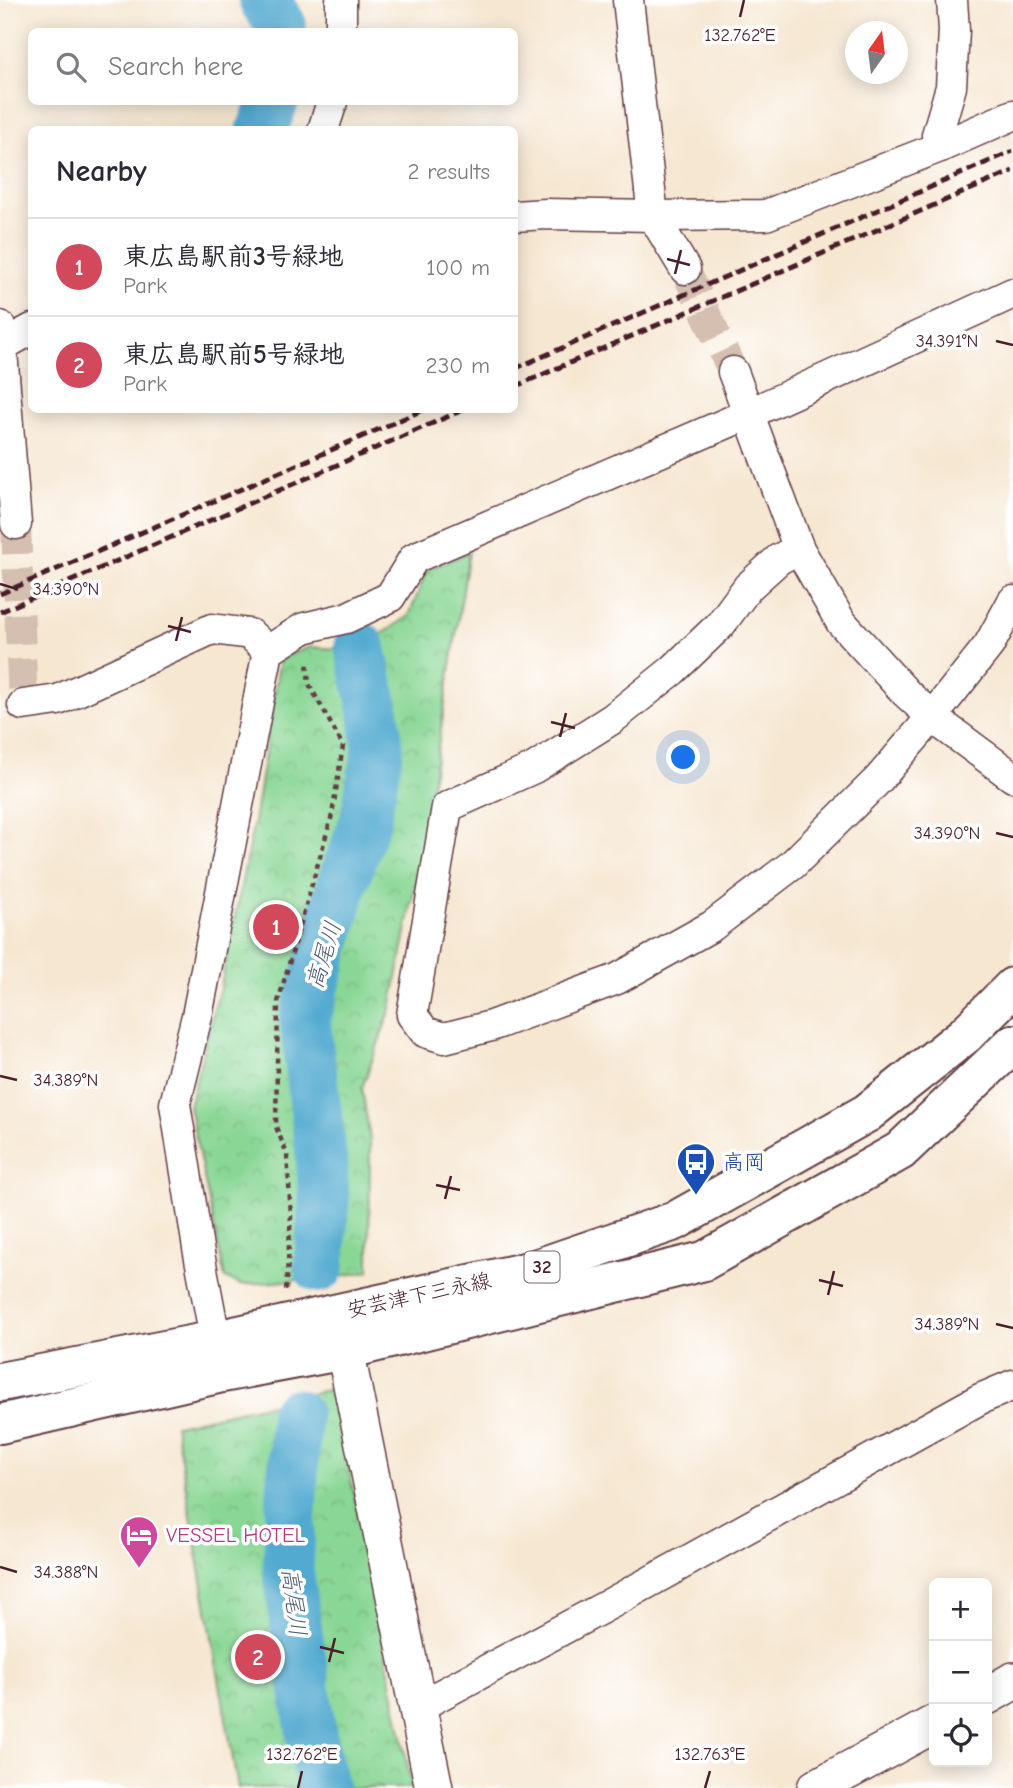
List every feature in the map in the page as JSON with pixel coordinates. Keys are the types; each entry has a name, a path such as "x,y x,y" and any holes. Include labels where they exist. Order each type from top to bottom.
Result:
{"main road":[{"name":"安芸津下三永線","path":"0,1424 219,1356 529,1271 675,1221 867,1113 965,1035 1013,987"},
{"name":"安芸津下三永線","path":"0,1382 219,1356 345,1350 704,1261 900,1152 1013,1044"}],"street":[{"path":"341,0 341,28"},
{"path":"628,0 653,216 685,270"},
{"path":"940,147 937,135 951,87 954,30 952,0"},
{"path":"324,126 331,105"},
{"path":"518,216 766,215 940,147 1013,115"},
{"path":"219,1356 198,1248 175,1104 197,1016 268,651 304,628 346,618 390,597 414,558 748,414 1013,293"},
{"path":"16,524 1,340 28,331"},
{"path":"733,372 799,549 841,622 906,693 932,717 1013,777"},
{"path":"799,549 779,559 748,587 720,625 673,670 612,719 534,768 447,807 412,1015 425,1032 444,1038 491,1026 617,979 712,926 792,865 879,779 989,645 1013,601"},
{"path":"23,705 58,700 212,629 250,634 268,651"},
{"path":"345,1350 434,1788"},
{"path":"418,1707 980,1399 1013,1385"},
{"path":"992,1693 1013,1681"},
{"path":"817,1788 929,1727"}],"path":[{"path":"285,1299 291,1216 287,1154 276,1128 278,1002 331,815 343,746 309,684 304,628"}],"green space":[{"path":"469,552 419,866 391,1008 362,1088 370,1140 369,1271 331,1278 338,1197 327,1122 323,1005 364,870 393,746 387,691 367,644 409,616 427,570"},
{"path":"309,647 349,650 364,732 350,818 294,1021 298,1091 316,1200 308,1279 240,1285 225,1278 189,1106 223,976 255,816 280,659"},
{"path":"333,1388 412,1788 238,1788 175,1425"}],"waterway":[{"name":"高尾川","path":"264,0 281,28"},
{"name":"高尾川","path":"264,126 272,105"},
{"name":"高尾川","path":"319,1267 324,1199 305,1020 341,887 365,821 378,749 373,707 360,647"},
{"name":"高尾川","path":"296,1414 288,1569 313,1746 323,1788"}],"tunnel":[{"path":"685,269 733,372"},
{"path":"16,524 23,705"}],"railway":[{"path":"518,367 1013,151"},
{"path":"518,385 1013,171"},
{"path":"0,594 416,413"},
{"path":"0,612 456,413"}],"place":[{"name":"東広島駅前3号緑地","path":"276,927"},
{"name":"高岡","path":"696,1196"},
{"name":"VESSEL HOTEL","path":"139,1569"},
{"name":"東広島駅前5号緑地","path":"258,1657"}]}
